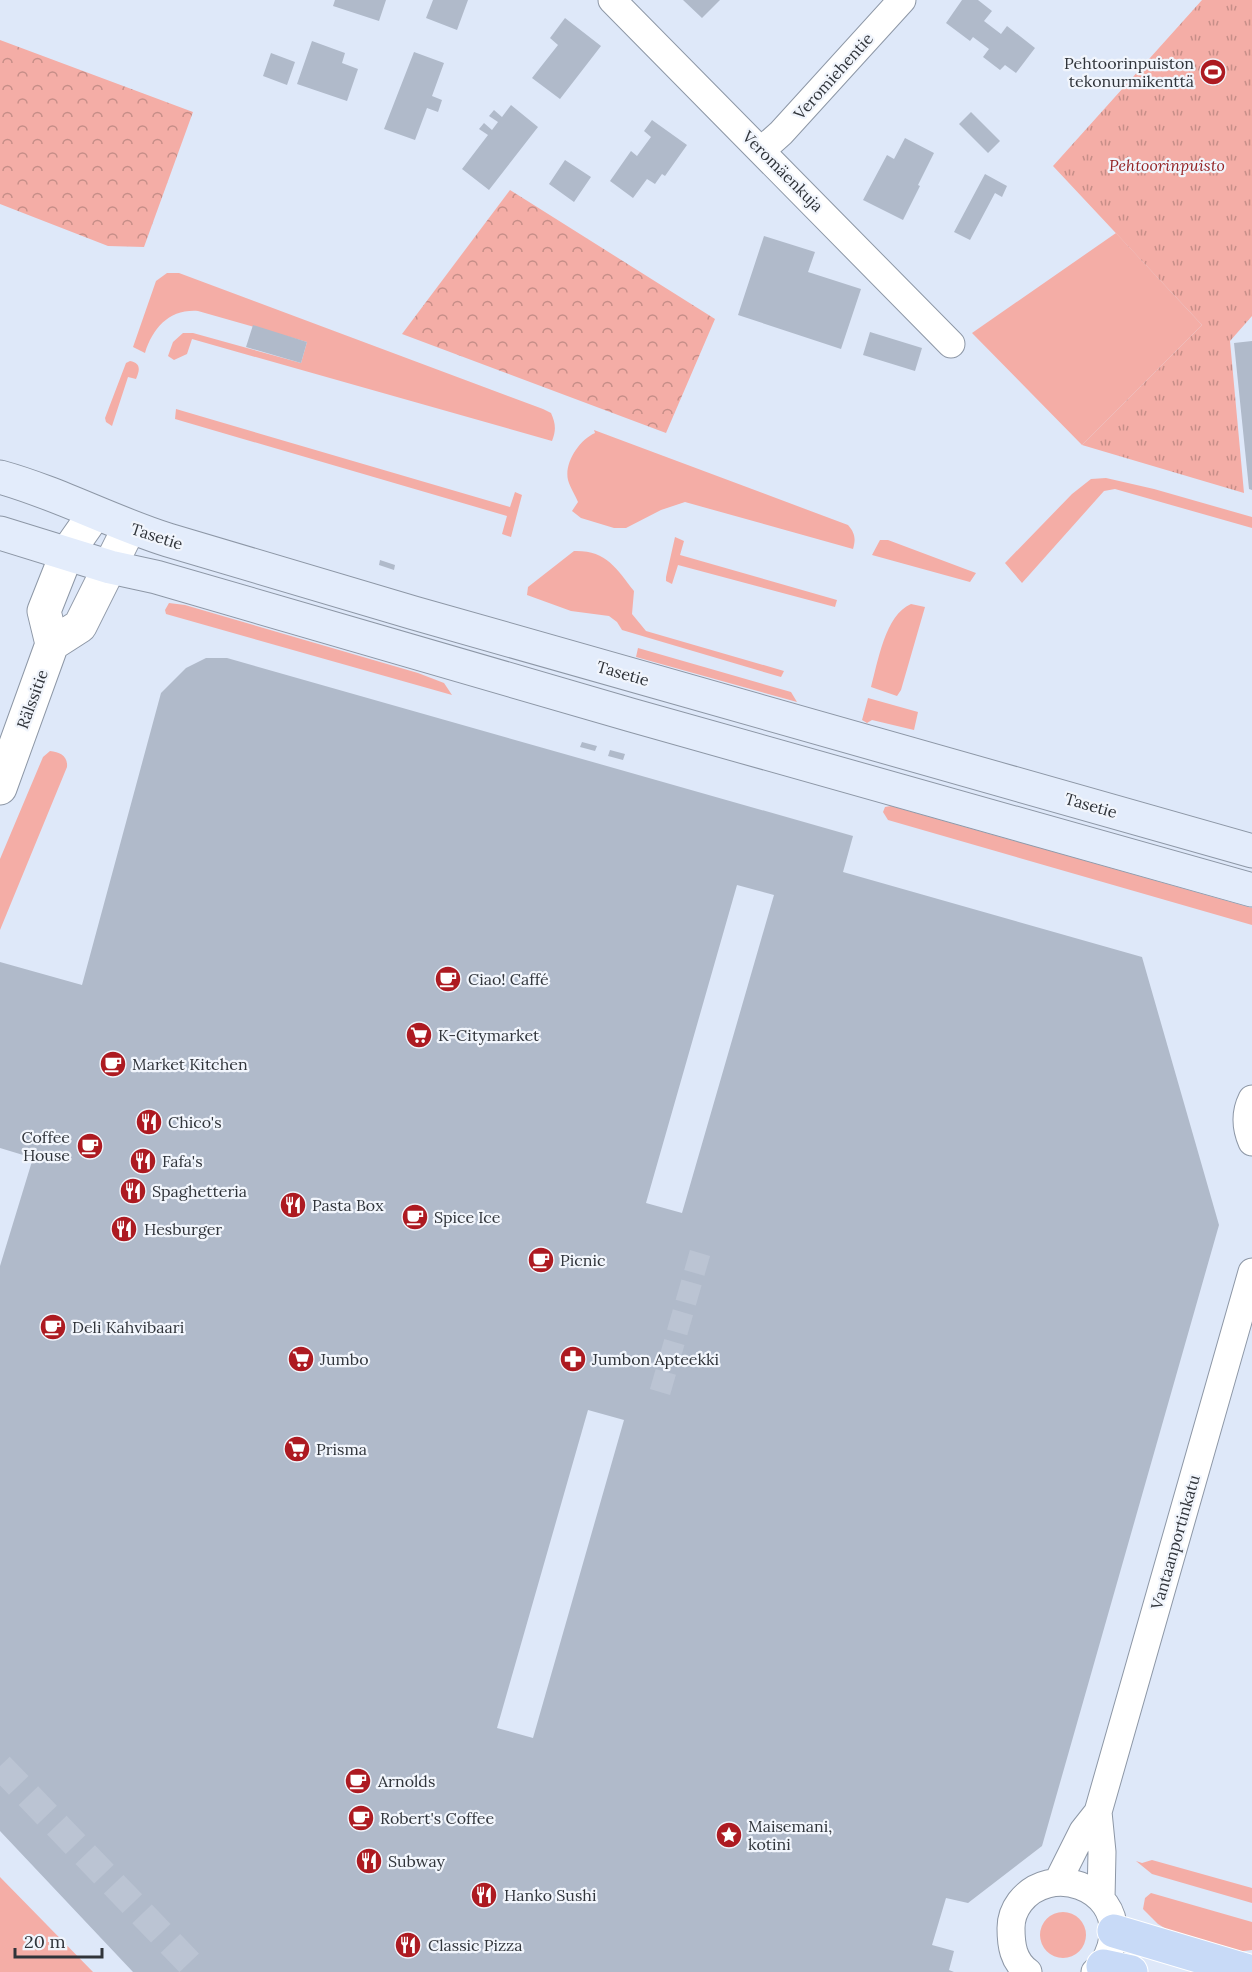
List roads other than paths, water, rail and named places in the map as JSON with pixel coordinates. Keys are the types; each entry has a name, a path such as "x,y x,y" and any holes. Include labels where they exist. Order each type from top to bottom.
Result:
{"main road":[{"name":"Tasetie","path":"0,477 28,485 129,528 414,613 1252,851"},
{"path":"0,533 110,567 156,577 608,708 1252,890"},
{"path":"1114,1931 1252,1972"}],"street":[{"name":"Veromäenkuja","path":"612,0 951,344"},
{"name":"Veromiehentie","path":"762,150 781,133 902,0"},
{"path":"95,513 67,553 44,611 52,644 80,626 129,528"},
{"name":"Rälssitie","path":"0,788 52,644"},
{"path":"1252,1099 1246,1123 1252,1142"},
{"name":"Vantaanportinkatu","path":"1101,1899 1102,1852 1098,1812 1252,1272"},
{"name":"Vantaanportinkatu","path":"1058,1881 1083,1831 1098,1812"},
{"path":"1024,1970 1011,1948 1011,1920 1026,1895 1041,1886 1058,1881 1071,1882 1092,1892 1101,1899 1110,1913 1114,1931 1110,1970"}],"tunnel":[{"path":"660,1392 700,1253"},
{"path":"0,1766 198,1972"}],"place":[{"name":"Pehtoorinpuiston tekonurmikenttä","path":"1213,72"},
{"name":"Ciao! Caffé","path":"448,979"},
{"name":"K-Citymarket","path":"419,1035"},
{"name":"Market Kitchen","path":"113,1064"},
{"name":"Chico's","path":"149,1122"},
{"name":"Coffee House","path":"90,1146"},
{"name":"Fafa's","path":"143,1161"},
{"name":"Spaghetteria","path":"133,1191"},
{"name":"Pasta Box","path":"293,1205"},
{"name":"Spice Ice","path":"415,1217"},
{"name":"Hesburger","path":"124,1229"},
{"name":"Picnic","path":"541,1260"},
{"name":"Deli Kahvibaari","path":"53,1327"},
{"name":"Jumbo","path":"301,1359"},
{"name":"Jumbon Apteekki","path":"573,1359"},
{"name":"Prisma","path":"297,1449"},
{"name":"Arnolds","path":"358,1781"},
{"name":"Robert's Coffee","path":"361,1818"},
{"name":"Maisemani, kotini","path":"729,1835"},
{"name":"Subway","path":"369,1861"},
{"name":"Hanko Sushi","path":"484,1895"},
{"name":"Classic Pizza","path":"408,1945"}],"park label":[{"name":"Pehtoorinpuisto","path":"1167,165"}]}
